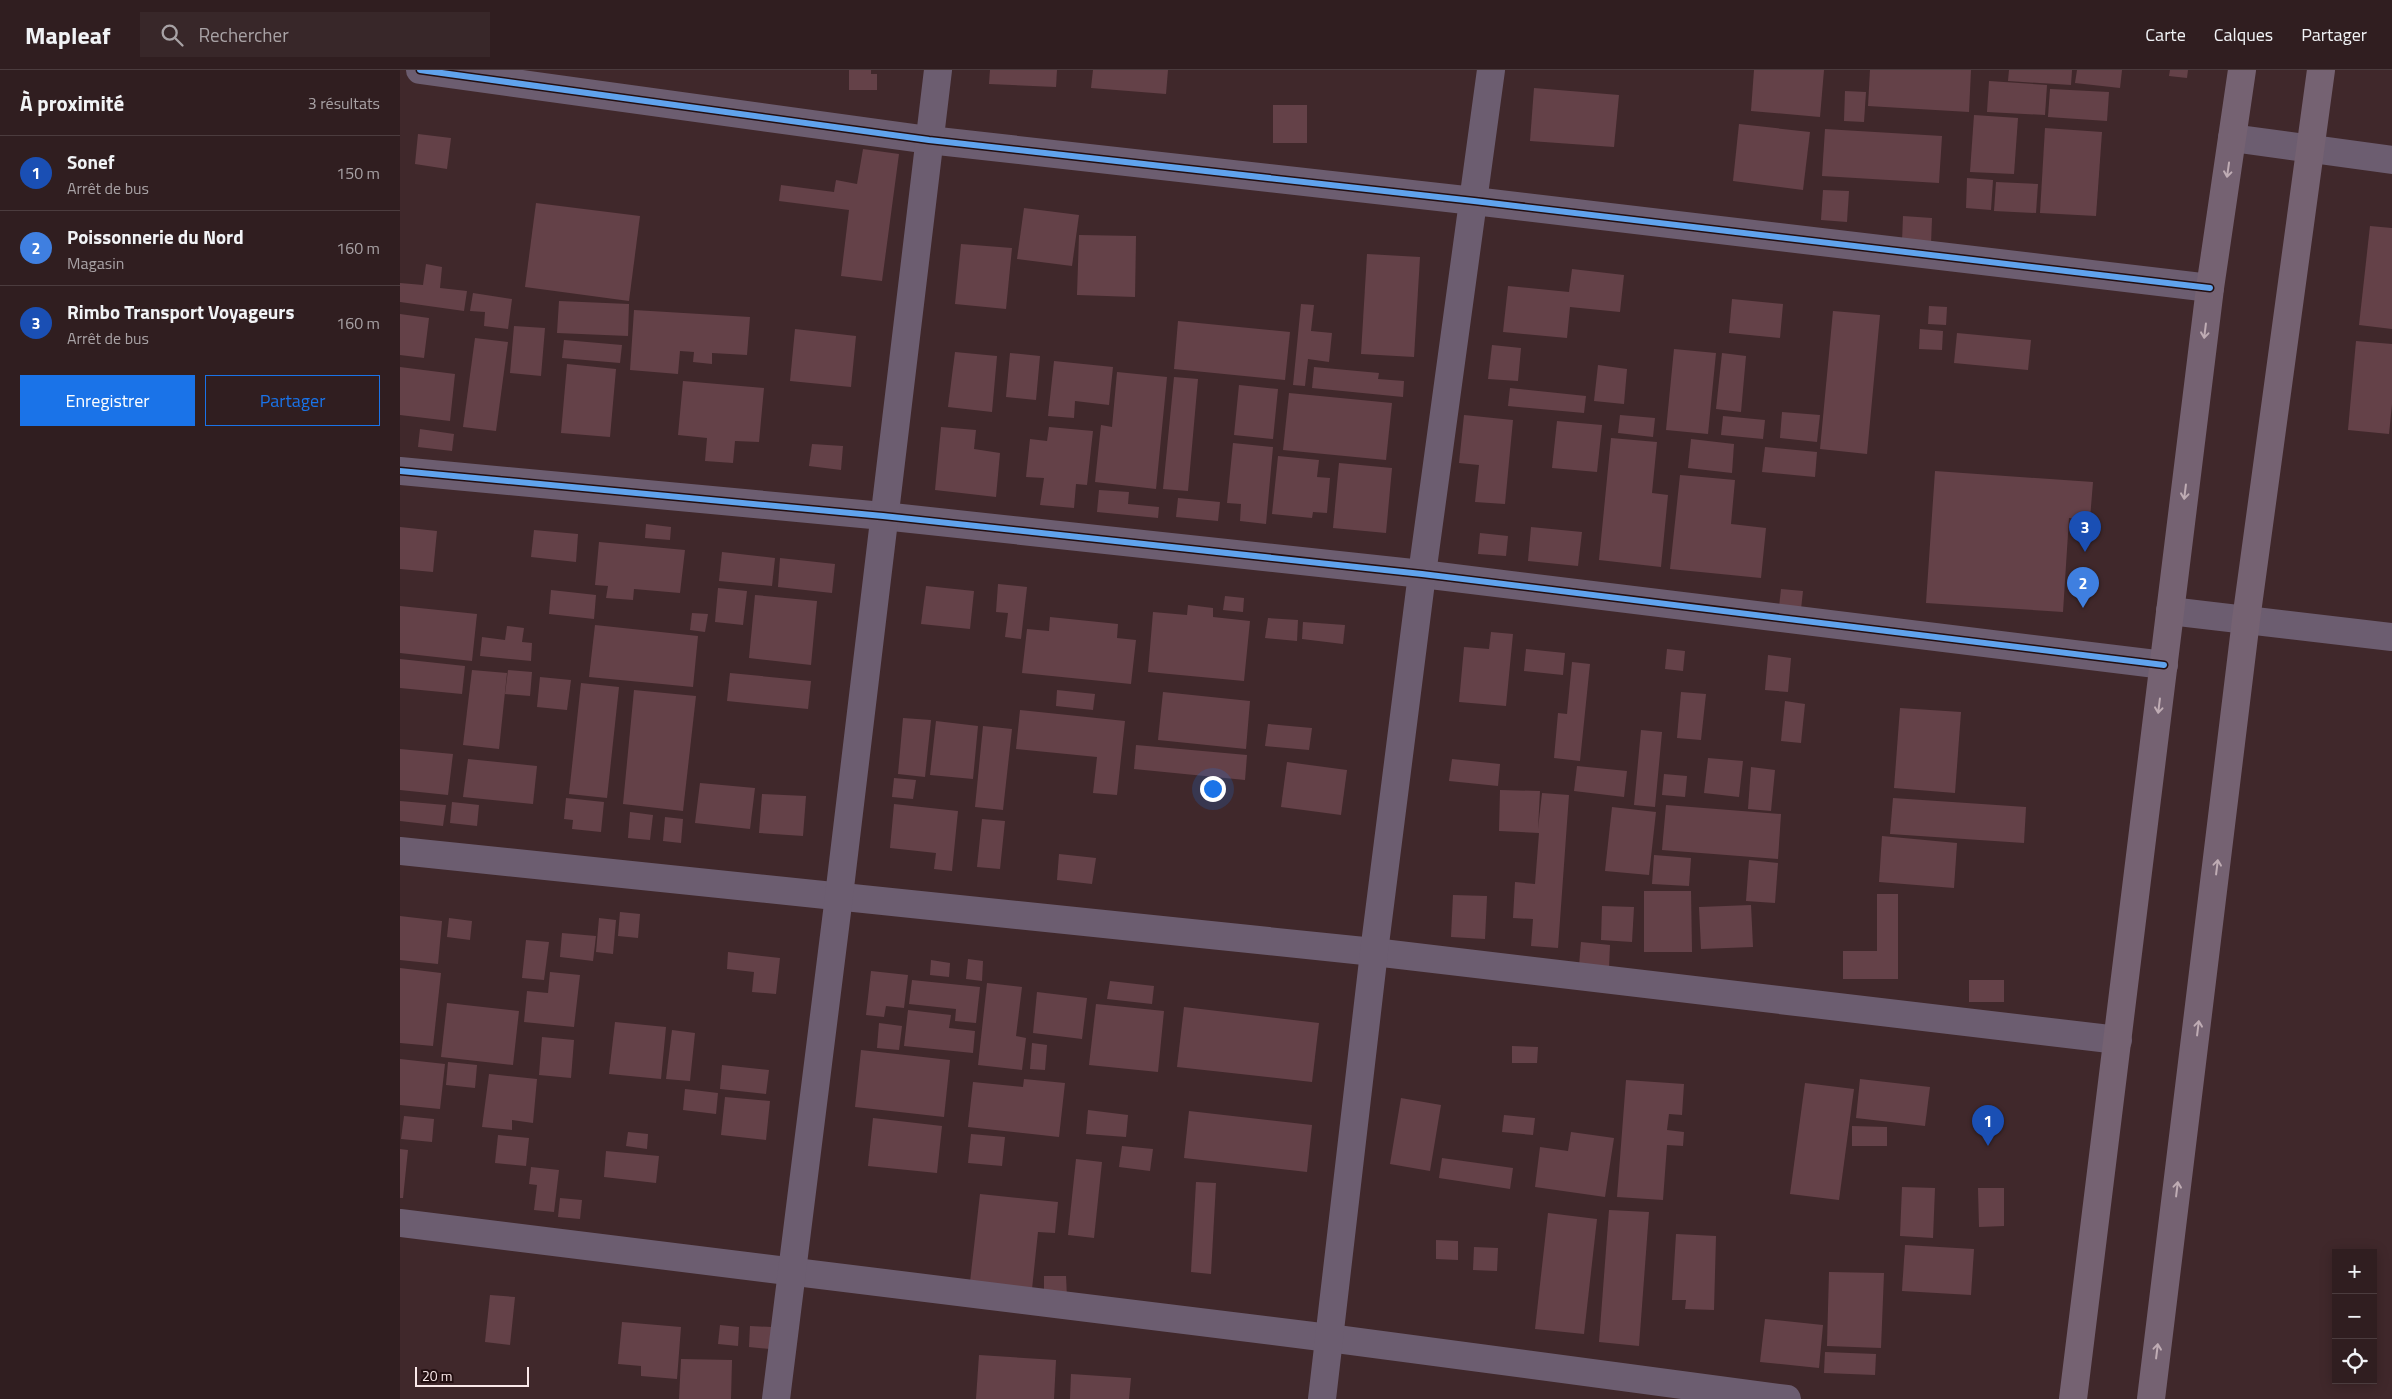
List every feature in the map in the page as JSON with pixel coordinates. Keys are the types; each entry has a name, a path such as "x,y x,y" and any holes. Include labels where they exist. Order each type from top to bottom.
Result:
{"highway":[{"path":"2073,1399 2210,288 2242,70"},
{"path":"2150,1399 2246,620 2321,70"}],"street":[{"path":"420,70 929,140 1474,201 2210,288"},
{"path":"776,1399 839,896 883,516 938,70"},
{"path":"1322,1399 1374,952 1422,574 1491,70"},
{"path":"2232,138 2392,160"},
{"path":"400,471 883,516 1422,574 2164,665"},
{"path":"2170,611 2392,637"},
{"path":"400,851 1374,952 2118,1040"},
{"path":"400,1223 1328,1338 1787,1399"}],"building":[{"path":"849,70 871,70 871,74 877,74 877,90 849,90"},
{"path":"990,70 1057,70 1056,87 989,84"},
{"path":"1093,70 1168,70 1166,94 1091,88"},
{"path":"1754,70 1824,70 1820,117 1751,111"},
{"path":"1870,70 1971,70 1969,112 1868,106"},
{"path":"2009,70 2072,70 2071,85 2008,81"},
{"path":"2077,70 2122,70 2120,88 2075,83"},
{"path":"2170,70 2188,70 2187,78 2169,76"},
{"path":"1989,81 2047,85 2045,115 1987,112"},
{"path":"1534,88 1619,95 1614,147 1530,141"},
{"path":"2050,89 2109,92 2107,121 2048,117"},
{"path":"1845,91 1866,92 1864,122 1844,121"},
{"path":"1273,105 1307,105 1307,143 1273,143"},
{"path":"1974,115 2018,118 2014,174 1970,172"},
{"path":"1739,124 1810,132 1803,190 1733,181"},
{"path":"2045,128 2102,132 2096,216 2040,213"},
{"path":"1825,129 1942,136 1939,183 1822,176"},
{"path":"418,134 451,138 447,169 415,164"},
{"path":"863,149 899,154 882,281 841,276 849,210 779,201 781,185 834,192 836,180 857,184"},
{"path":"1967,178 1993,180 1991,210 1966,208"},
{"path":"1996,182 2038,184 2036,213 1994,211"},
{"path":"1823,190 1849,191 1847,222 1821,220"},
{"path":"536,203 640,216 629,301 525,287"},
{"path":"1024,208 1079,215 1072,266 1017,259"},
{"path":"1903,216 1932,218 1931,244 1902,242"},
{"path":"2370,226 2392,228 2392,329 2359,325"},
{"path":"1079,235 1136,236 1135,297 1077,295"},
{"path":"961,244 1012,248 1006,309 955,304"},
{"path":"1367,254 1420,257 1414,357 1361,354"},
{"path":"426,264 442,267 440,288 467,291 464,311 400,302 400,283 423,285"},
{"path":"1572,269 1624,275 1620,312 1570,307 1567,338 1503,332 1508,286 1569,292"},
{"path":"473,293 512,299 508,329 484,326 485,312 470,311"},
{"path":"1732,299 1783,304 1780,338 1729,333"},
{"path":"559,301 629,304 628,336 557,333"},
{"path":"1301,304 1314,305 1311,331 1332,333 1329,362 1308,359 1305,386 1293,385"},
{"path":"1929,306 1947,307 1946,325 1928,324"},
{"path":"634,310 750,317 747,355 712,353 712,364 693,362 694,352 680,351 678,374 630,370"},
{"path":"1833,311 1880,315 1867,454 1820,449"},
{"path":"400,314 429,318 424,358 400,355"},
{"path":"1178,321 1290,332 1285,380 1174,369"},
{"path":"514,326 545,328 541,376 510,373"},
{"path":"795,329 856,336 851,387 790,381"},
{"path":"1920,329 1943,331 1942,350 1919,349"},
{"path":"1957,333 2031,340 2028,370 1954,363"},
{"path":"475,338 508,342 496,431 463,427"},
{"path":"564,340 622,345 620,363 562,358"},
{"path":"2356,341 2392,344 2392,404 2389,434 2348,430"},
{"path":"1492,345 1521,348 1518,381 1488,379"},
{"path":"1674,349 1716,353 1708,434 1666,430"},
{"path":"955,352 997,356 992,412 948,407"},
{"path":"1010,353 1040,356 1036,400 1006,397"},
{"path":"1722,353 1746,356 1741,412 1716,409"},
{"path":"1054,361 1113,367 1109,405 1075,401 1074,418 1048,416"},
{"path":"567,364 616,369 610,437 561,433"},
{"path":"1598,365 1627,369 1624,404 1594,401"},
{"path":"400,367 455,374 450,421 400,415"},
{"path":"1314,367 1379,373 1378,379 1404,381 1403,397 1312,388"},
{"path":"1117,372 1167,377 1156,489 1095,482 1101,425 1112,427"},
{"path":"1174,377 1198,379 1188,491 1163,489"},
{"path":"683,381 764,388 759,442 735,441 733,463 705,461 707,438 678,435"},
{"path":"1239,385 1278,389 1273,439 1234,435"},
{"path":"1510,388 1586,396 1584,413 1508,406"},
{"path":"1289,393 1392,403 1386,460 1283,450"},
{"path":"1782,412 1820,415 1817,442 1780,438"},
{"path":"1464,415 1513,420 1505,504 1475,502 1479,465 1459,463"},
{"path":"1620,415 1655,418 1653,437 1618,433"},
{"path":"1723,416 1765,420 1763,439 1721,435"},
{"path":"1557,421 1602,425 1597,472 1552,468"},
{"path":"941,427 976,430 974,449 1000,453 996,497 935,490"},
{"path":"1049,427 1093,431 1087,485 1076,484 1074,508 1040,505 1044,478 1026,477 1030,439 1047,441"},
{"path":"420,429 454,434 452,451 418,447"},
{"path":"1611,438 1657,442 1652,493 1668,495 1661,567 1599,560"},
{"path":"1691,439 1734,444 1732,473 1688,468"},
{"path":"1233,443 1273,447 1266,524 1240,521 1241,504 1227,503"},
{"path":"812,444 843,446 841,470 809,466"},
{"path":"1765,447 1817,452 1815,477 1762,472"},
{"path":"1278,456 1319,460 1317,477 1330,478 1327,513 1313,512 1312,518 1272,514"},
{"path":"1339,463 1392,468 1386,533 1333,528"},
{"path":"1935,471 2093,482 2090,519 2069,518 2063,612 1926,603"},
{"path":"1680,475 1735,480 1731,524 1766,528 1761,578 1670,569"},
{"path":"1099,490 1129,492 1128,504 1159,507 1158,518 1097,512"},
{"path":"1178,498 1220,502 1218,521 1176,517"},
{"path":"646,524 671,527 670,540 645,538"},
{"path":"400,527 437,531 433,572 400,569"},
{"path":"1531,527 1582,532 1578,566 1528,561"},
{"path":"534,530 578,534 576,562 531,557"},
{"path":"1480,533 1508,536 1506,556 1478,554"},
{"path":"599,542 685,550 680,593 634,589 633,600 606,598 608,586 595,585"},
{"path":"722,552 775,558 772,586 719,581"},
{"path":"780,558 835,564 832,593 778,587"},
{"path":"998,584 1027,587 1021,639 1005,637 1008,613 996,612"},
{"path":"926,586 974,591 970,629 921,624"},
{"path":"718,588 747,591 743,625 715,622"},
{"path":"1781,589 1803,591 1801,609 1779,607"},
{"path":"551,590 596,595 594,619 549,614"},
{"path":"755,595 817,601 811,665 749,658"},
{"path":"1225,596 1244,598 1243,612 1223,610"},
{"path":"1188,605 1213,608 1213,617 1250,621 1244,681 1148,672 1153,612 1187,615"},
{"path":"400,606 477,614 472,661 400,653"},
{"path":"692,613 708,614 705,632 690,630"},
{"path":"1050,617 1118,624 1117,638 1136,640 1131,684 1022,673 1027,629 1049,631"},
{"path":"1268,618 1298,620 1297,641 1265,638"},
{"path":"1303,622 1345,625 1343,644 1302,639"},
{"path":"595,625 698,636 693,687 589,677"},
{"path":"507,626 524,628 522,642 532,643 531,661 480,656 482,637 505,640"},
{"path":"1491,632 1513,634 1506,706 1459,702 1464,647 1489,649"},
{"path":"1526,649 1565,653 1563,675 1524,671"},
{"path":"1667,649 1685,651 1683,671 1665,669"},
{"path":"1768,655 1791,658 1788,692 1765,690"},
{"path":"400,659 465,666 462,694 400,688"},
{"path":"1572,662 1590,664 1580,761 1554,758 1558,713 1567,714"},
{"path":"472,670 507,673 499,749 463,745"},
{"path":"508,670 532,672 530,696 505,694"},
{"path":"730,673 811,681 808,709 727,701"},
{"path":"540,677 571,680 567,710 537,707"},
{"path":"581,683 619,687 607,798 569,794"},
{"path":"634,690 696,696 683,811 623,804"},
{"path":"1057,690 1095,694 1093,710 1056,706"},
{"path":"1163,692 1250,701 1246,749 1158,740"},
{"path":"1681,692 1706,694 1701,740 1677,738"},
{"path":"1785,701 1805,704 1801,743 1781,741"},
{"path":"1900,708 1961,712 1955,793 1894,788"},
{"path":"1020,710 1125,721 1117,795 1093,793 1097,757 1016,749"},
{"path":"903,718 931,720 925,777 898,774"},
{"path":"936,721 978,726 973,779 930,775"},
{"path":"1268,724 1312,728 1309,750 1265,746"},
{"path":"983,726 1012,729 1003,810 975,807"},
{"path":"1641,730 1662,732 1655,807 1634,805"},
{"path":"1136,745 1247,755 1245,780 1134,769"},
{"path":"400,749 453,754 448,795 400,790"},
{"path":"1708,758 1743,761 1739,797 1704,793"},
{"path":"468,759 537,766 533,804 463,797"},
{"path":"1452,759 1500,764 1498,786 1449,781"},
{"path":"1287,762 1347,770 1341,815 1281,807"},
{"path":"1577,766 1627,771 1624,797 1574,791"},
{"path":"1751,767 1775,770 1771,811 1748,809"},
{"path":"1664,774 1687,776 1685,797 1662,795"},
{"path":"894,778 916,780 913,799 892,797"},
{"path":"700,783 755,788 750,829 695,823"},
{"path":"1500,790 1540,791 1538,829 1542,793 1569,795 1558,948 1531,946 1533,919 1513,918 1515,882 1535,884 1539,833 1499,831"},
{"path":"762,794 806,796 803,836 759,833"},
{"path":"566,798 604,802 601,832 572,829 573,820 564,819"},
{"path":"1893,798 2026,807 2024,843 1890,834"},
{"path":"400,801 446,805 443,826 400,821"},
{"path":"452,802 479,805 477,826 450,823"},
{"path":"894,804 958,811 952,871 934,869 936,853 890,848"},
{"path":"1666,805 1781,814 1778,859 1662,850"},
{"path":"1612,807 1656,812 1649,875 1605,871"},
{"path":"630,812 653,815 650,840 628,838"},
{"path":"665,817 683,819 681,843 663,841"},
{"path":"982,819 1005,821 1000,869 977,867"},
{"path":"1882,836 1957,843 1954,888 1879,882"},
{"path":"1059,854 1096,858 1092,884 1057,880"},
{"path":"1654,855 1691,858 1689,886 1652,884"},
{"path":"1749,860 1778,863 1775,903 1746,901"},
{"path":"1644,891 1691,891 1692,952 1644,952"},
{"path":"1877,894 1898,894 1898,979 1843,979 1843,951 1877,951"},
{"path":"1453,895 1487,896 1485,939 1451,937"},
{"path":"1751,905 1753,947 1701,949 1699,907"},
{"path":"1602,906 1634,907 1632,942 1601,940"},
{"path":"620,912 640,914 638,938 618,936"},
{"path":"400,916 442,921 438,964 400,960"},
{"path":"449,918 472,921 470,940 447,937"},
{"path":"599,918 616,920 613,954 596,952"},
{"path":"562,933 596,936 593,961 560,957"},
{"path":"526,940 549,942 544,980 522,978"},
{"path":"1581,942 1610,945 1609,968 1579,966"},
{"path":"728,952 780,958 776,994 752,992 754,972 727,969"},
{"path":"968,959 983,961 982,981 966,979"},
{"path":"931,960 950,963 949,977 930,975"},
{"path":"400,968 441,973 433,1046 400,1043"},
{"path":"871,971 908,975 904,1008 886,1006 884,1017 866,1015"},
{"path":"550,972 580,975 574,1027 524,1022 527,991 548,993"},
{"path":"912,980 980,987 976,1023 955,1021 956,1009 909,1004"},
{"path":"1969,980 2004,980 2004,1002 1969,1002"},
{"path":"1110,981 1154,986 1152,1004 1107,999"},
{"path":"987,983 1022,987 1016,1036 1026,1038 1022,1070 978,1065"},
{"path":"1037,992 1087,998 1082,1039 1033,1033"},
{"path":"447,1003 519,1011 513,1065 441,1057"},
{"path":"1096,1004 1164,1011 1158,1072 1089,1065"},
{"path":"1184,1007 1319,1023 1312,1082 1177,1067"},
{"path":"908,1010 951,1015 949,1028 975,1031 973,1053 904,1046"},
{"path":"615,1022 666,1027 661,1079 609,1074"},
{"path":"879,1023 902,1026 899,1050 877,1048"},
{"path":"672,1030 695,1033 690,1081 666,1079"},
{"path":"542,1037 574,1040 571,1078 539,1075"},
{"path":"1032,1043 1047,1045 1045,1070 1030,1069"},
{"path":"1512,1046 1538,1047 1537,1063 1512,1063"},
{"path":"861,1050 950,1060 944,1117 855,1107"},
{"path":"400,1059 445,1064 440,1109 400,1105"},
{"path":"448,1062 477,1065 475,1088 446,1085"},
{"path":"722,1065 769,1070 766,1094 720,1089"},
{"path":"489,1074 537,1079 533,1123 512,1120 512,1130 482,1127"},
{"path":"1024,1079 1065,1083 1059,1137 968,1127 973,1082 1023,1087"},
{"path":"1860,1079 1930,1087 1925,1126 1856,1118"},
{"path":"1626,1080 1684,1084 1682,1115 1669,1114 1667,1130 1684,1132 1683,1146 1667,1145 1663,1200 1617,1197"},
{"path":"1805,1083 1854,1089 1839,1200 1790,1194"},
{"path":"685,1089 718,1093 716,1114 683,1110"},
{"path":"725,1097 770,1101 766,1140 721,1135"},
{"path":"1401,1098 1441,1105 1430,1171 1390,1164"},
{"path":"1088,1110 1128,1115 1126,1137 1086,1134"},
{"path":"1189,1111 1312,1125 1307,1172 1184,1158"},
{"path":"1504,1115 1535,1118 1533,1135 1502,1132"},
{"path":"404,1116 434,1119 432,1142 401,1139"},
{"path":"873,1118 942,1126 937,1173 868,1166"},
{"path":"1852,1126 1887,1127 1887,1146 1852,1146"},
{"path":"628,1132 648,1134 647,1149 626,1146"},
{"path":"1571,1132 1614,1138 1605,1197 1535,1187 1540,1147 1568,1151"},
{"path":"971,1134 1005,1137 1002,1166 968,1163"},
{"path":"498,1135 529,1138 526,1166 495,1163"},
{"path":"1122,1146 1153,1149 1150,1171 1119,1167"},
{"path":"400,1149 408,1150 403,1198 400,1198"},
{"path":"606,1151 659,1156 656,1183 604,1177"},
{"path":"1442,1158 1513,1168 1510,1189 1439,1178"},
{"path":"1076,1159 1102,1162 1094,1238 1068,1235"},
{"path":"531,1167 559,1170 554,1212 534,1210 537,1185 529,1184"},
{"path":"1196,1182 1216,1183 1211,1274 1191,1272"},
{"path":"1902,1187 1935,1188 1933,1238 1900,1236"},
{"path":"1978,1188 2004,1188 2004,1226 1979,1227"},
{"path":"980,1194 1058,1202 1055,1233 1038,1232 1032,1289 970,1282"},
{"path":"560,1198 582,1200 580,1219 558,1217"},
{"path":"1609,1210 1649,1212 1639,1346 1599,1342"},
{"path":"1548,1213 1597,1219 1584,1334 1535,1329"},
{"path":"1676,1234 1716,1236 1714,1310 1685,1309 1686,1300 1672,1300"},
{"path":"1436,1240 1458,1241 1458,1260 1436,1259"},
{"path":"1905,1245 1974,1249 1971,1295 1902,1291"},
{"path":"1474,1247 1498,1248 1497,1271 1473,1270"},
{"path":"1829,1272 1884,1273 1881,1348 1827,1346"},
{"path":"1044,1276 1066,1276 1067,1298 1044,1298"},
{"path":"490,1295 515,1297 510,1345 485,1342"},
{"path":"1765,1319 1823,1325 1819,1368 1760,1362"},
{"path":"622,1322 681,1327 677,1379 641,1376 641,1366 618,1364"},
{"path":"720,1325 739,1327 738,1346 718,1344"},
{"path":"750,1326 772,1327 770,1349 749,1347"},
{"path":"1825,1352 1876,1354 1875,1375 1824,1373"},
{"path":"979,1355 1056,1360 1054,1399 976,1399"},
{"path":"681,1359 732,1360 731,1399 679,1399"},
{"path":"1071,1374 1131,1378 1129,1399 1070,1399"}],"cycle path":[{"path":"420,70 929,140 1474,201 2210,288"},
{"path":"400,471 883,516 1422,574 2164,665"}],"place":[{"name":"Rimbo Transport Voyageurs","path":"2085,552"},
{"name":"Poissonnerie du Nord","path":"2083,608"},
{"name":"Sonef","path":"1988,1146"}]}
